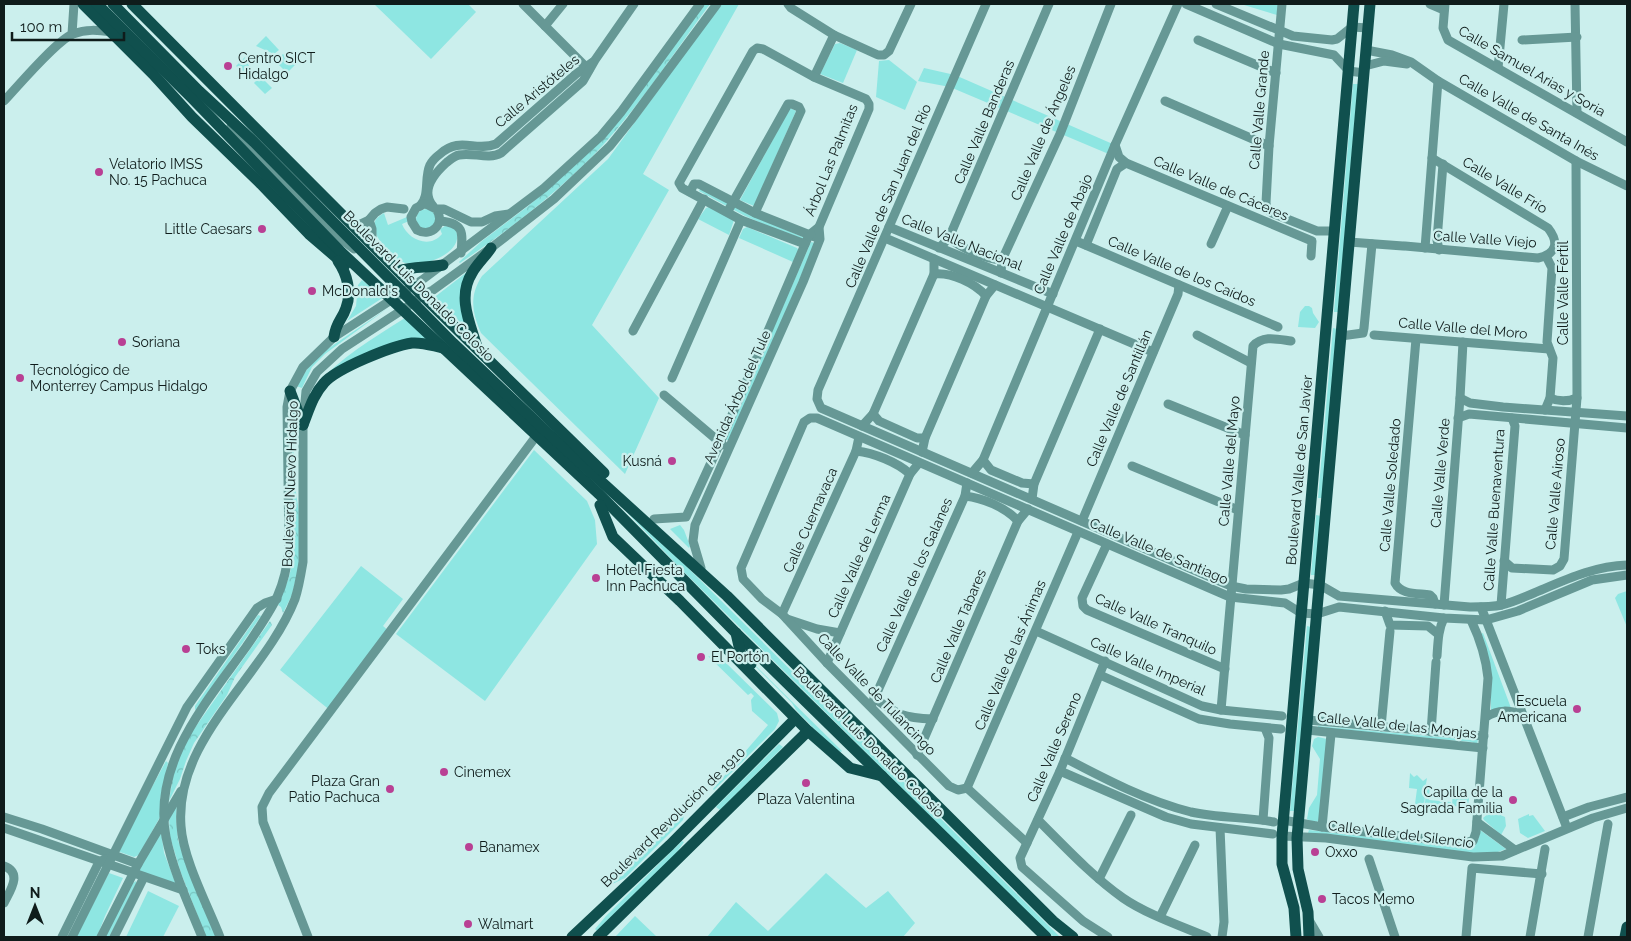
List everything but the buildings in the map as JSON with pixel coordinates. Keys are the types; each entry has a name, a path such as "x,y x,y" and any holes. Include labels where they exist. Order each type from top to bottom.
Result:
{"main road":[{"name":"Boulevard Luis Donaldo Colosio","path":"83,4 309,234 335,258 393,300 449,353 534,439 672,567 736,633 1046,937"},
{"name":"Boulevard Luis Donaldo Colosio","path":"97,4 196,94 212,102 254,142 446,337 712,582 1053,921 1073,937"},
{"name":"Boulevard Luis Donaldo Colosio","path":"113,4 196,94 244,152 341,252 600,500"},
{"name":"Boulevard Luis Donaldo Colosio","path":"132,4 372,245 398,272 414,293 473,345 612,481 689,551 712,582"},
{"name":"Boulevard Valle de San Javier","path":"1296,937 1294,908 1282,864 1278,835 1304,583 1354,4"},
{"path":"1309,937 1309,920 1298,869 1297,838 1370,4"},
{"path":"218,90 236,125"},
{"path":"201,126 244,152"},
{"path":"473,345 464,290 471,274 491,248"},
{"path":"334,337 336,326 348,302 347,279 343,268 335,258"},
{"path":"398,272 408,268 427,268 443,265"},
{"path":"449,353 447,344 454,336 459,335 473,345"},
{"path":"303,424 317,392 336,373 383,352 412,343 425,344 449,353"},
{"path":"290,391 303,424"},
{"path":"600,500 613,537 680,601 808,732 850,768 882,776"},
{"path":"1311,506 1326,508"},
{"path":"736,633 742,655 794,708 795,719"},
{"name":"Boulevard Revolución de 1910","path":"572,937 670,845 795,719"},
{"path":"598,937 808,732"},
{"path":"1625,937 1627,927"}],"street":[{"path":"72,34 74,4"},
{"path":"523,4 588,69"},
{"path":"546,26 563,4"},
{"name":"Calle Aristóteles","path":"434,208 429,200 430,182 437,171 458,155 490,156 501,153 583,81 588,69 634,4"},
{"name":"Boulevard Nuevo Hidalgo","path":"220,937 183,841 180,812 184,786 192,761 206,736 280,628 300,582 302,562 303,424 306,391 317,372 342,349 402,310 414,293 443,265 544,188 601,136 621,112 700,4"},
{"name":"Boulevard Nuevo Hidalgo","path":"202,937 183,890 166,838 165,817 168,775 180,744 191,725 277,599 287,566 289,548 287,406 290,391 303,366 334,337 393,300 414,293 433,290 554,199 610,146 718,4"},
{"path":"788,4 791,8 834,36 878,55 884,55 889,51 911,4"},
{"name":"Calle Valle de San Juan del Río","path":"817,399 818,390 986,4"},
{"name":"Calle Valle Banderas","path":"939,248 949,238 1049,4"},
{"name":"Calle Valle de Ángeles","path":"1000,274 1002,260 1060,134 1111,4"},
{"name":"Calle Valle de Abajo","path":"972,473 983,460 1115,145 1178,4"},
{"path":"1186,4 1279,44 1329,54 1338,59 1349,71"},
{"path":"1216,4 1293,36 1328,41 1337,39 1352,27 1368,28"},
{"name":"Calle Valle Grande","path":"1268,209 1266,203 1269,146 1282,4"},
{"name":"Calle Samuel Arias y Soria","path":"1430,4 1445,7 1443,28 1448,40 1627,142"},
{"path":"1498,68 1504,4"},
{"path":"1575,4 1577,113"},
{"path":"4,101 54,49 72,34 91,30 111,32"},
{"path":"820,239 807,240 771,231 741,220 682,188 679,184 753,51 757,48 763,49 814,77 834,36"},
{"path":"1522,40 1576,38"},
{"path":"1198,40 1276,73"},
{"name":"Calle Valle de Santa Inés","path":"1366,50 1402,58 1576,161 1627,186"},
{"name":"Calle Valle de Santa Inés","path":"1349,71 1364,69 1384,61 1419,68"},
{"name":"Calle Aristóteles","path":"418,207 424,200 429,166 445,150 457,144 489,146 496,144 576,74 588,69"},
{"name":"Árbol Las Palmitas","path":"807,240 819,227 869,109 866,99 814,77"},
{"path":"1425,248 1438,81"},
{"path":"1165,101 1269,146"},
{"path":"212,102 240,138 338,237 414,293 446,331 454,336"},
{"path":"728,212 788,104 792,104 799,107 801,111 755,213"},
{"path":"1115,145 1119,157 1126,163"},
{"name":"Calle Valle Frío","path":"1432,158 1548,228 1553,234 1555,243"},
{"name":"Calle Valle Fértil","path":"1575,424 1577,398 1576,161"},
{"name":"Calle Valle de Abajo","path":"1086,245 1117,169 1126,163"},
{"name":"Calle Valle de Cáceres","path":"1126,163 1312,241 1311,256"},
{"path":"1439,250 1437,240 1443,164"},
{"path":"690,192 694,184 699,184 807,240"},
{"path":"633,331 704,199"},
{"path":"354,227 369,220 375,213 387,207 412,210 424,204 444,209 470,222 482,222 496,216 512,214"},
{"path":"1211,244 1228,206"},
{"path":"412,222 413,212 418,207"},
{"path":"404,210 408,213 417,230 427,233 436,229 440,221 440,217 434,208"},
{"name":"Calle Valle de Cáceres","path":"1268,209 1272,214 1317,231 1335,231"},
{"path":"369,220 372,230 372,245"},
{"path":"672,378 741,220"},
{"path":"440,221 454,223 460,228 462,239 461,253"},
{"path":"771,231 775,222"},
{"name":"Árbol Las Palmitas","path":"819,227 820,239"},
{"name":"Calle Valle Nacional","path":"889,227 1000,274 1053,294"},
{"name":"Calle Valle Nacional","path":"885,238 1153,352"},
{"path":"949,238 955,244 992,260 1002,260"},
{"name":"Avenida Árbol del Tule","path":"701,568 693,541 695,525 730,449 820,239"},
{"name":"Avenida Árbol del Tule","path":"686,517 720,443 807,240"},
{"name":"Calle Valle de los Caídos","path":"1076,241 1278,327"},
{"name":"Calle Valle Viejo","path":"1349,242 1538,258 1552,252 1555,243"},
{"path":"1341,336 1363,333 1372,244"},
{"path":"1545,410 1550,398 1553,358 1547,342 1552,268 1546,256"},
{"path":"862,426 873,414 934,274 934,259"},
{"path":"965,272 970,261"},
{"path":"934,274 944,273 980,288 986,296"},
{"path":"922,452 925,438 986,296 995,285"},
{"name":"Calle Valle de Santillán","path":"1082,521 1178,294 1179,285"},
{"path":"1032,499 1034,484 1100,329"},
{"path":"1198,335 1251,363"},
{"name":"Calle Valle del Moro","path":"1374,335 1549,349"},
{"name":"Calle Valle del Mayo","path":"1221,710 1253,346 1258,341 1266,338 1291,341"},
{"name":"Calle Valle Soledado","path":"1416,339 1395,583 1403,591 1430,595 1439,605"},
{"name":"Calle Valle Verde","path":"1439,605 1460,398 1463,342"},
{"path":"664,395 720,443 730,449"},
{"path":"1460,398 1470,403 1504,407 1627,416"},
{"path":"1550,398 1569,401 1577,398"},
{"name":"Calle Valle de Santiago","path":"817,399 821,408 972,473 1028,509 1078,532 1230,597 1288,604 1301,613"},
{"path":"1168,404 1245,435"},
{"name":"Calle Valle Buenaventura","path":"1501,605 1515,426 1507,418 1504,407"},
{"path":"873,414 879,421 887,425 917,438 925,438"},
{"path":"1458,418 1469,414 1627,428"},
{"name":"Calle Valle de Santiago","path":"810,418 817,418 967,483 1032,499 1232,586 1246,589 1289,589 1304,583 1320,585 1339,596 1481,607 1501,605 1588,571 1614,565 1627,565"},
{"name":"Calle Valle de Tulancingo","path":"810,418 804,422 741,568 743,579 762,599 784,617 827,663 872,702 917,756 949,786 958,790 967,788 1027,843"},
{"name":"Calle Valle Airoso","path":"1504,560 1512,568 1553,570 1560,566 1564,559 1575,424"},
{"name":"Calle Cuernavaca","path":"784,617 856,451 859,437"},
{"path":"308,937 263,822 262,807 269,793 534,439"},
{"path":"888,450 893,439"},
{"path":"856,451 866,452 903,468 910,474"},
{"path":"714,455 724,461"},
{"path":"983,460 991,470 1022,483 1034,484"},
{"name":"Calle Valle de Lerma","path":"827,663 910,474 919,463"},
{"path":"1132,466 1238,510"},
{"name":"Calle Valle de los Galanes","path":"872,702 965,496 967,483"},
{"path":"965,496 977,497 1011,513 1018,521"},
{"name":"Calle Valle Tabares","path":"917,756 1018,521 1028,509"},
{"path":"654,519 686,517 695,525"},
{"name":"Calle Valle de las Ánimas","path":"967,788 1078,532"},
{"name":"Calle Valle Tranquilo","path":"1107,544 1082,598 1083,606 1087,610 1225,669"},
{"path":"1301,613 1317,614 1339,607 1444,618 1486,620 1518,611 1592,580 1627,575"},
{"path":"1288,604 1289,589"},
{"path":"1339,596 1339,607"},
{"path":"72,937 170,740 193,698 255,612 265,603 277,599"},
{"path":"1481,607 1567,828"},
{"path":"1381,727 1390,628 1385,611"},
{"path":"255,612 268,613 278,621 280,628"},
{"path":"784,617 817,629 840,634"},
{"path":"1431,732 1438,634 1444,618"},
{"path":"1471,620 1483,647 1487,662 1488,678 1476,822 1515,850"},
{"path":"1390,628 1428,626 1438,634"},
{"name":"Calle Valle Imperial","path":"1036,631 1202,706 1221,710 1282,716"},
{"name":"Calle Valle Sereno","path":"1027,843 1060,771 1105,661"},
{"name":"Calle Valle Imperial","path":"1100,675 1200,719 1280,729"},
{"path":"191,725 193,698"},
{"path":"872,702 912,719 933,719"},
{"path":"1486,717 1493,712 1502,710 1523,715"},
{"name":"Calle Valle de las Monjas","path":"1308,725 1381,727 1484,736"},
{"name":"Calle Valle de las Monjas","path":"1308,725 1331,734 1483,748"},
{"path":"1263,820 1269,738 1265,728"},
{"path":"1322,827 1331,734"},
{"path":"170,740 180,744"},
{"name":"Calle Valle del Silencio","path":"1065,758 1108,780 1168,806 1194,813 1299,823 1467,843 1475,839 1476,822"},
{"name":"Calle Valle del Silencio","path":"1060,771 1166,817 1191,824 1297,838 1326,838 1472,857 1502,856 1567,828 1627,808"},
{"name":"Boulevard Nuevo Hidalgo","path":"101,937 132,874 184,786"},
{"path":"1563,817 1589,807 1627,797 1627,808"},
{"path":"1100,879 1131,815"},
{"path":"4,817 138,864"},
{"path":"1038,820 1082,865 1124,899 1207,937"},
{"path":"1588,937 1608,824"},
{"path":"4,828 132,874 183,890"},
{"path":"1220,828 1224,922 1222,937"},
{"path":"1027,843 1020,858 1022,868 1083,921 1108,937"},
{"path":"1160,917 1195,845"},
{"path":"1530,937 1545,849"},
{"path":"62,937 100,862 114,855"},
{"path":"1369,859 1395,937"},
{"path":"4,866 10,868 14,874 15,881 4,903"},
{"path":"1466,937 1472,868 1542,874"},
{"path":"114,937 144,877"},
{"path":"1309,920 1319,937"}],"green space":[{"path":"374,4 468,4 476,12 431,59"},
{"path":"703,4 710,4 645,93 604,144 571,177 535,208 460,263 482,241 527,207 565,174 598,140"},
{"path":"721,4 739,4 643,174 669,190 592,325 659,398 625,474 481,333 473,304 475,290 482,276 608,159"},
{"path":"1278,4 1277,15 1244,5"},
{"path":"266,36 279,50 274,54 256,46"},
{"path":"840,43 857,50 843,83 820,74 835,44"},
{"path":"283,54 295,65 287,73 275,61"},
{"path":"245,57 253,75 250,79 236,66"},
{"path":"889,60 917,82 905,110 876,97 879,61"},
{"path":"924,68 955,75 1115,145 1111,155 950,87 918,81"},
{"path":"260,76 272,88 265,94 254,83"},
{"path":"1353,84 1358,84 1338,312 1334,312"},
{"path":"790,108 796,111 754,206 740,200"},
{"path":"701,188 746,213 805,238 803,241 745,216 699,191"},
{"path":"709,207 734,220 729,235 698,219 706,208"},
{"path":"426,209 433,212 436,219 433,226 426,229 419,226 416,219 419,212"},
{"path":"384,213 388,225 407,217 409,221 402,224 405,230 420,241 426,242 437,239 442,234 440,229 445,226 455,227 457,238 455,245 437,259 415,264 403,262 384,247 376,233 375,221"},
{"path":"747,227 797,248 799,251 793,262 739,238 743,229"},
{"path":"811,242 815,243 730,441 725,439"},
{"path":"467,272 467,329 436,296"},
{"path":"362,280 384,297 347,321 356,306 358,285"},
{"path":"1305,306 1312,308 1319,322 1315,328 1298,327 1300,312"},
{"path":"388,308 325,354 312,367 302,388 296,386 310,365 326,350"},
{"path":"405,318 429,340 418,340 315,386 346,357"},
{"path":"1333,328 1337,329 1322,498 1318,498"},
{"path":"291,423 293,423 295,486 299,512 300,561 292,595 283,613 278,605 289,577 293,560 294,539"},
{"path":"534,450 587,501 595,520 597,544 485,701 396,634"},
{"path":"621,506 685,565 1060,937 1054,937 1026,911 681,569"},
{"path":"1316,515 1321,516 1316,575 1311,575"},
{"path":"680,525 684,530 689,548 670,529"},
{"path":"361,566 403,599 383,626 390,632 331,711 280,670"},
{"path":"1627,591 1627,627 1615,598 1618,594"},
{"path":"258,615 261,616 195,710 195,706"},
{"path":"270,621 272,625 235,677 227,695 194,743 169,801 175,765 187,739"},
{"path":"1307,626 1311,627 1294,811 1290,811"},
{"path":"1483,633 1511,708 1491,712 1491,671 1481,634"},
{"path":"708,656 724,661 777,713 779,721 775,729 714,790 768,725 752,711 751,700 754,696 751,693 748,695"},
{"path":"753,663 842,751 841,752 832,747"},
{"path":"1318,726 1478,739 1477,745 1472,742 1318,728"},
{"path":"1318,737 1327,739 1319,820 1317,822 1307,819 1309,808 1317,795 1320,759 1312,746 1314,739"},
{"path":"779,744 783,747 720,810 716,807"},
{"path":"166,761 168,763 160,800 160,817 139,855 134,857 120,852 118,850"},
{"path":"1410,773 1414,777 1417,775 1423,781 1427,778 1426,784 1430,785 1429,800 1451,802 1451,806 1425,804 1426,787 1424,805 1415,804 1417,789 1409,788"},
{"path":"1453,790 1467,791 1467,797 1469,798 1468,807 1452,806"},
{"path":"177,801 178,840 216,937 206,937 181,873 170,837 169,818"},
{"path":"1490,812 1505,817 1506,826 1501,835 1483,818"},
{"path":"682,813 684,816 683,820 625,878 606,887 604,885 648,836 656,842"},
{"path":"1529,814 1529,816 1533,815 1545,831 1528,838 1520,833 1518,819"},
{"path":"161,830 164,853 176,884 139,871"},
{"path":"1309,830 1465,848 1476,843 1480,830 1506,849 1495,853 1472,853 1308,833"},
{"path":"682,841 684,842 675,855 597,931 595,929 606,916"},
{"path":"109,873 123,878 97,937 76,937"},
{"path":"826,873 866,908 888,891 915,923 903,937 707,937 736,902 768,931"},
{"path":"136,881 109,937 105,937 133,883"},
{"path":"148,891 179,906 163,937 126,937"},
{"path":"635,916 657,937 615,937"}],"place":[{"name":"Centro SICT Hidalgo","path":"228,66"},
{"name":"Velatorio IMSS No. 15 Pachuca","path":"99,172"},
{"name":"Little Caesars","path":"262,229"},
{"name":"McDonald's","path":"312,291"},
{"name":"Soriana","path":"122,342"},
{"name":"Tecnológico de Monterrey Campus Hidalgo","path":"20,378"},
{"name":"Kusná","path":"672,461"},
{"name":"Hotel Fiesta Inn Pachuca","path":"596,578"},
{"name":"Toks","path":"186,649"},
{"name":"El Portón","path":"701,657"},
{"name":"Escuela Americana","path":"1577,709"},
{"name":"Cinemex","path":"444,772"},
{"name":"Plaza Valentina","path":"806,783"},
{"name":"Plaza Gran Patio Pachuca","path":"390,789"},
{"name":"Capilla de la Sagrada Familia","path":"1513,800"},
{"name":"Banamex","path":"469,847"},
{"name":"Oxxo","path":"1315,852"},
{"name":"Tacos Memo","path":"1322,899"},
{"name":"Walmart","path":"468,924"}]}
